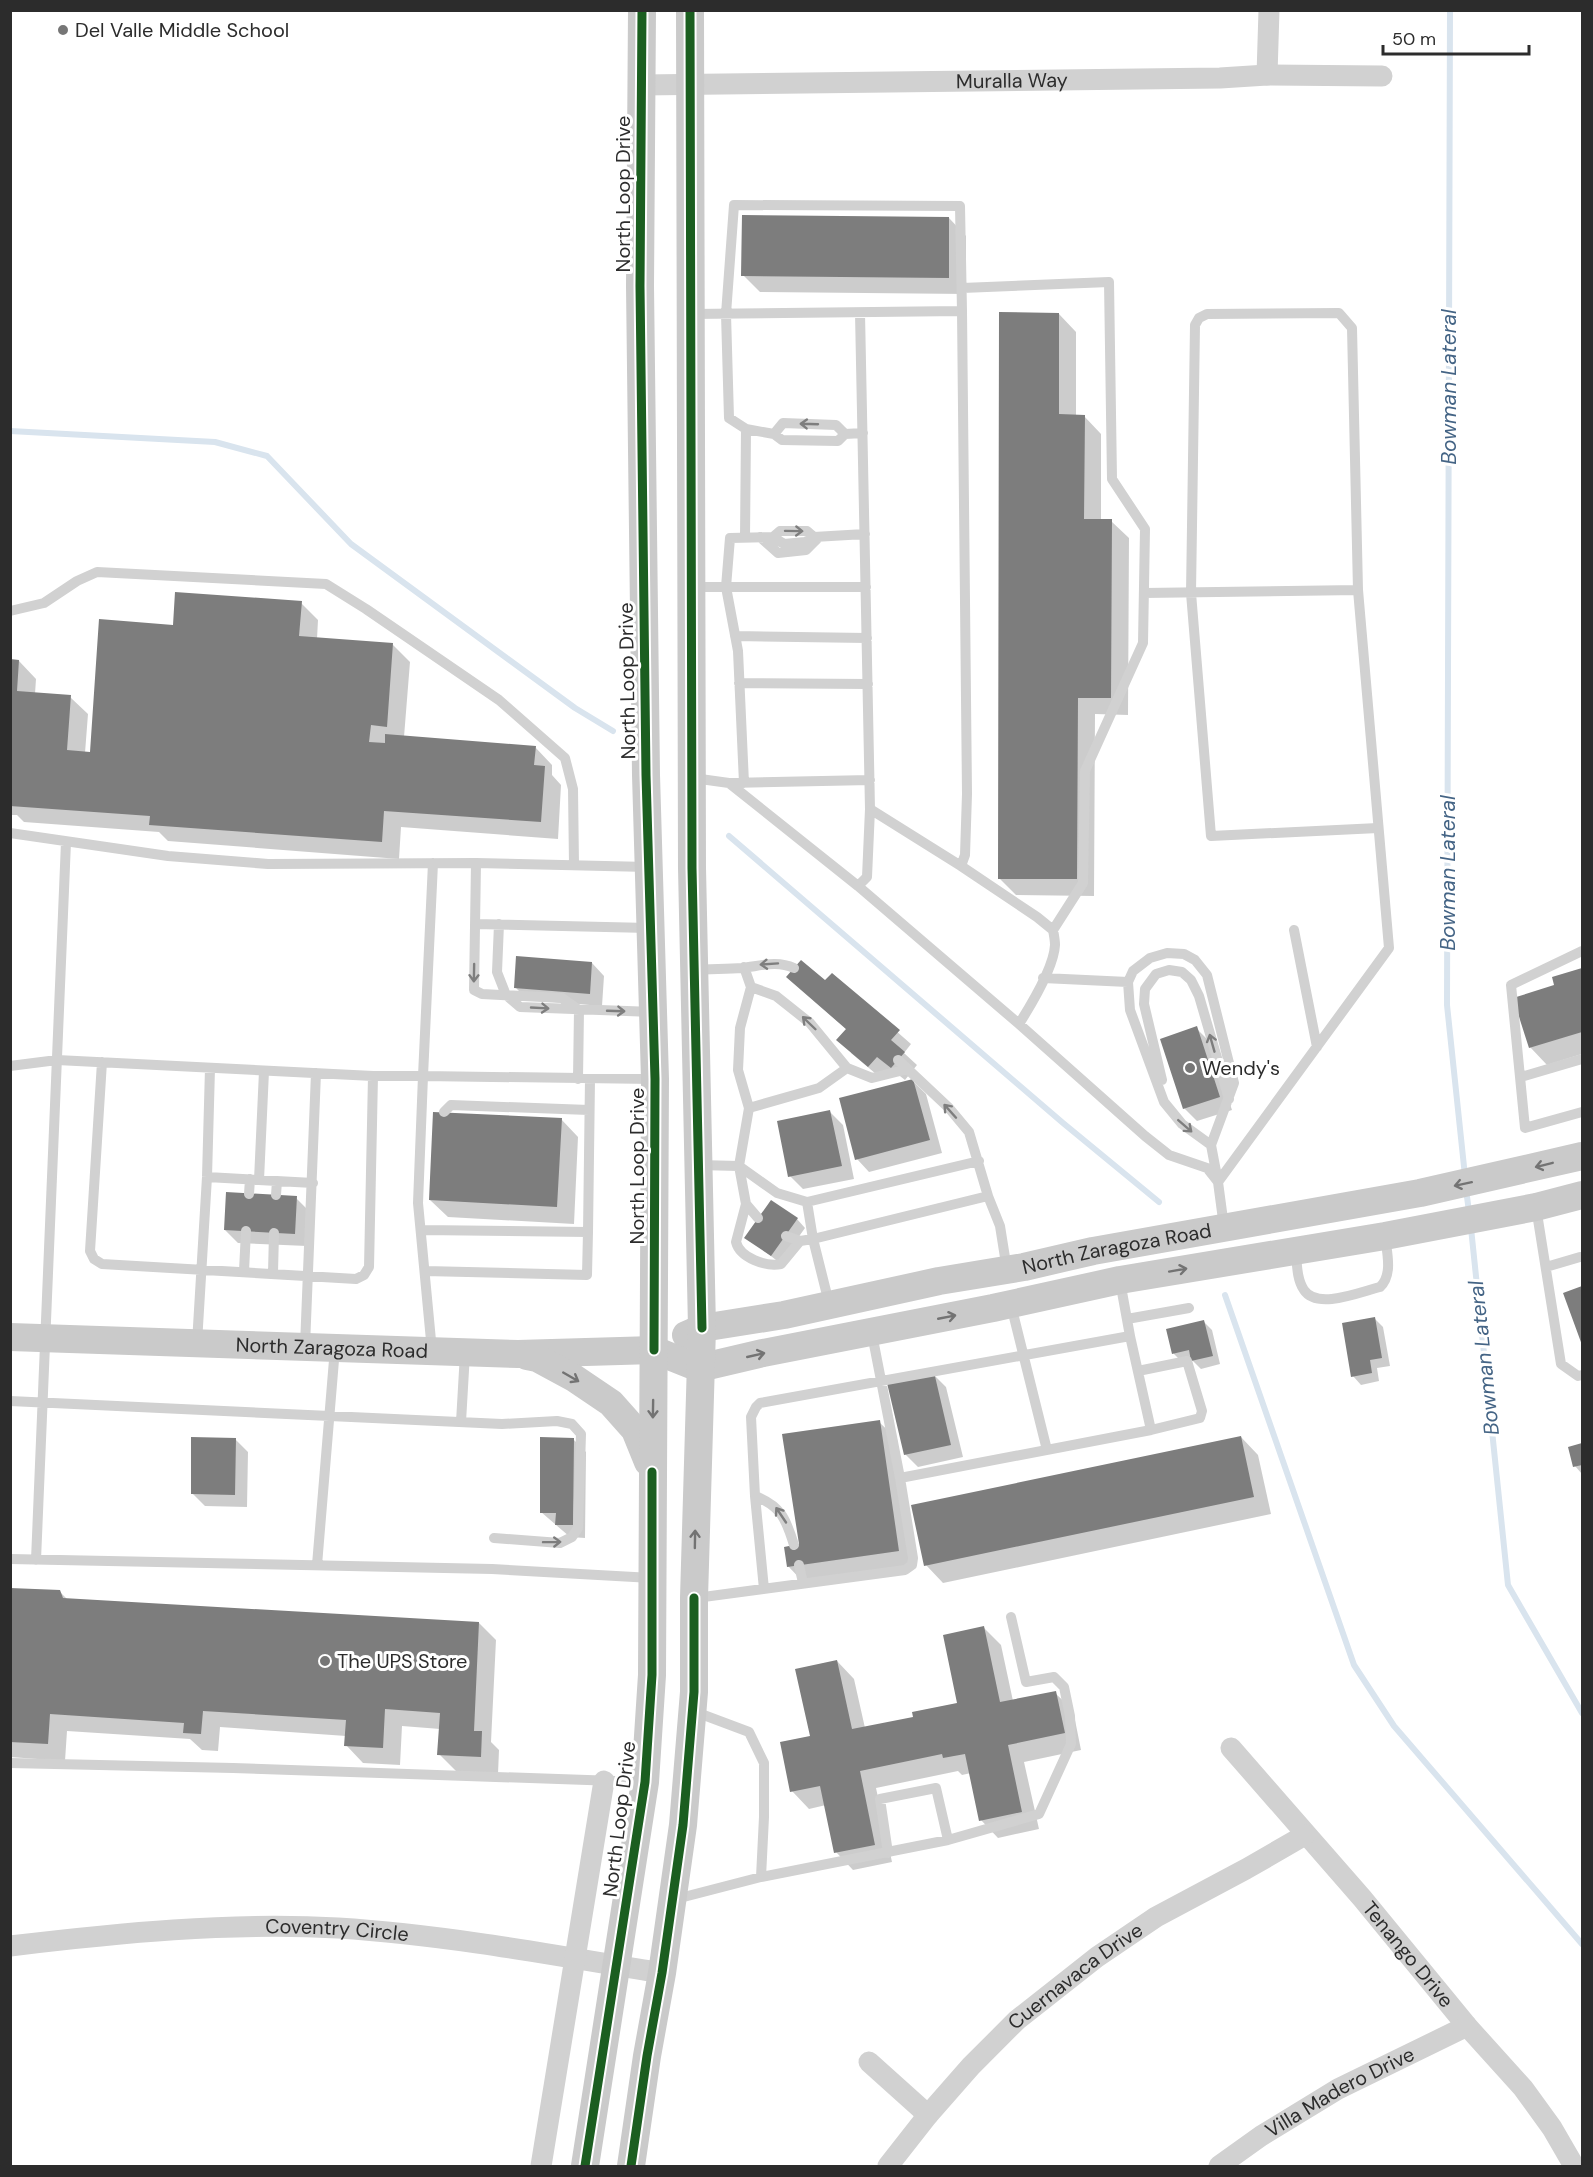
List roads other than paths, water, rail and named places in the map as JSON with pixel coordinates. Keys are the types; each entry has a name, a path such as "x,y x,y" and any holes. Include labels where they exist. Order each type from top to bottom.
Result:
{"main road":[{"name":"North Loop Drive","path":"585,2166 645,1782 652,1676 655,1079 650,928 640,286 642,10"},
{"path":"631,2166 683,1825 692,1711 699,1368 702,1328 692,868 690,10"},
{"path":"649,867 692,868"},
{"name":"North Zaragoza Road","path":"10,1337 518,1354 654,1350 702,1328 784,1315 939,1281 1007,1270 1093,1251 1420,1193 1582,1156"},
{"name":"North Zaragoza Road","path":"654,1350 699,1368 1011,1305 1120,1280 1385,1236 1582,1196"},
{"path":"1120,1280 1132,1263 1151,1253 1323,1222 1344,1206"},
{"path":"518,1354 537,1359 574,1378 611,1403 634,1430 652,1472"}],"street":[{"path":"1268,75 1269,10"},
{"name":"Muralla Way","path":"642,85 1220,78 1268,75 1382,76"},
{"name":"Tenango Drive","path":"1231,1748 1362,1898 1467,2026 1523,2088 1552,2128 1574,2166"},
{"path":"541,2166 604,1781"},
{"name":"Cuernavaca Drive","path":"888,2166 971,2066 1017,2020 1096,1957 1156,1917 1305,1835"},
{"name":"Coventry Circle","path":"10,1946 180,1929 334,1928 445,1938 662,1973"},
{"name":"Villa Madero Drive","path":"1219,2166 1261,2136 1338,2089 1467,2026"},
{"path":"869,2062 928,2115"}],"lane":[{"path":"863,433 845,434 838,441 782,440 774,434 746,429 729,418 726,314 734,205 960,206 967,794 964,855 961,866"},
{"path":"962,288 1109,282 1112,479 1145,529 1143,643 1085,771 1083,883 1053,930 1055,945 1032,1004 1019,1024"},
{"path":"691,314 962,311"},
{"path":"858,886 867,877 870,809 860,313"},
{"path":"1218,1182 1389,948 1358,590 1352,328 1339,313 1208,314 1199,318 1195,325 1191,593 1211,836 1378,828"},
{"path":"774,434 783,423 836,425 845,434"},
{"path":"745,538 746,429"},
{"path":"744,783 738,651 726,587 730,538 773,537 784,544 805,542 817,537 865,534"},
{"path":"760,537 778,553 806,550 817,537"},
{"path":"10,611 44,603 77,581 97,572 326,584 499,700 566,758 573,789 574,865"},
{"path":"692,587 866,587"},
{"path":"1144,593 1358,590"},
{"path":"735,636 867,638"},
{"path":"739,683 868,684"},
{"path":"692,778 729,783 870,780"},
{"path":"729,783 858,886 1145,1136 1169,1155 1207,1168 1218,1182"},
{"path":"870,809 961,866 1053,930"},
{"path":"10,833 168,856 268,864 476,863 649,867"},
{"path":"36,1560 66,842"},
{"path":"432,1351 418,1203 433,863"},
{"path":"476,863 474,990 482,994 562,998 579,1010 653,1012"},
{"path":"475,924 650,928"},
{"path":"499,924 497,972 506,995"},
{"path":"1294,930 1317,1047"},
{"path":"1582,951 1510,985 1525,1128 1582,1112"},
{"path":"1211,1145 1182,1124 1164,1102 1130,1010 1128,982 1133,971 1150,958 1167,953 1184,954 1195,960 1207,975 1234,1083 1211,1145 1224,1228"},
{"path":"694,969 744,968 777,963 794,968"},
{"path":"744,968 751,987 740,1028 738,1071 748,1108 739,1166 746,1204 736,1242 737,1248 742,1253 764,1264 781,1264 800,1242 988,1196"},
{"path":"1164,1102 1163,1084 1144,1004 1145,989 1156,974 1169,970 1182,972 1191,980 1195,988 1229,1099"},
{"path":"1043,978 1128,982"},
{"path":"751,987 776,996 810,1023 847,1068 872,1078 908,1068"},
{"path":"578,1079 579,1010"},
{"path":"1521,1077 1582,1059"},
{"path":"10,1066 57,1060 373,1076 655,1079"},
{"path":"898,1060 949,1108 969,1132 988,1196 1000,1226 1007,1270"},
{"path":"102,1062 90,1251 94,1259 102,1264 356,1279 364,1275 369,1267 373,1076"},
{"path":"197,1343 207,1177 210,1068"},
{"path":"748,1108 819,1088 847,1068"},
{"path":"249,1194 254,1179 264,1071"},
{"path":"305,1346 316,1073"},
{"path":"425,1271 587,1275 590,1079"},
{"path":"444,1112 451,1105 590,1110"},
{"path":"421,1134 432,1124"},
{"path":"698,1165 739,1166 777,1193 807,1202 979,1161"},
{"path":"207,1177 313,1183"},
{"path":"276,1195 277,1181"},
{"path":"807,1202 813,1239 830,1305"},
{"path":"746,1204 758,1218"},
{"path":"1536,1207 1561,1364 1578,1376 1582,1374"},
{"path":"421,1230 588,1232"},
{"path":"244,1271 246,1232"},
{"path":"273,1273 274,1233"},
{"path":"786,1236 800,1242"},
{"path":"1295,1250 1303,1289 1310,1297 1326,1300 1380,1287 1385,1282 1388,1274 1385,1236"},
{"path":"1546,1267 1580,1257"},
{"path":"1120,1280 1151,1430"},
{"path":"1011,1305 1047,1450"},
{"path":"1127,1319 1189,1308"},
{"path":"694,1598 905,1570 912,1565 913,1558 900,1478 872,1332"},
{"path":"764,1589 755,1496 751,1417 760,1403 1130,1336"},
{"path":"317,1565 335,1348"},
{"path":"461,1422 465,1352"},
{"path":"900,1478 1151,1430 1200,1418 1202,1411 1187,1361 1138,1371"},
{"path":"10,1401 502,1424 557,1421 572,1424 581,1434 578,1528 572,1537 560,1543 494,1538"},
{"path":"755,1496 781,1511 794,1545"},
{"path":"10,1559 492,1569 652,1578"},
{"path":"799,1565 803,1583"},
{"path":"672,1900 761,1877 948,1840 1039,1814 1071,1744 1070,1716 1064,1687 1054,1677 1026,1682 1011,1617"},
{"path":"692,1711 749,1731 764,1763 761,1877"},
{"path":"10,1763 245,1768 645,1782"},
{"path":"888,1853 880,1799 936,1788 948,1840"}],"waterway":[{"name":"Bowman Lateral","path":"1450,10 1447,1005 1465,1176"},
{"path":"10,431 215,442 267,456 351,544 575,708 613,731"},
{"path":"729,836 1063,1123 1159,1202"},
{"name":"Bowman Lateral","path":"1466,1189 1469,1212"},
{"name":"Bowman Lateral","path":"1471,1228 1508,1585 1582,1713"},
{"path":"1225,1295 1354,1665 1394,1726 1582,1944"}],"place":[{"name":"Del Valle Middle School","path":"63,30"},
{"name":"Wendy's","path":"1190,1068"},
{"name":"The UPS Store","path":"325,1661"}]}
